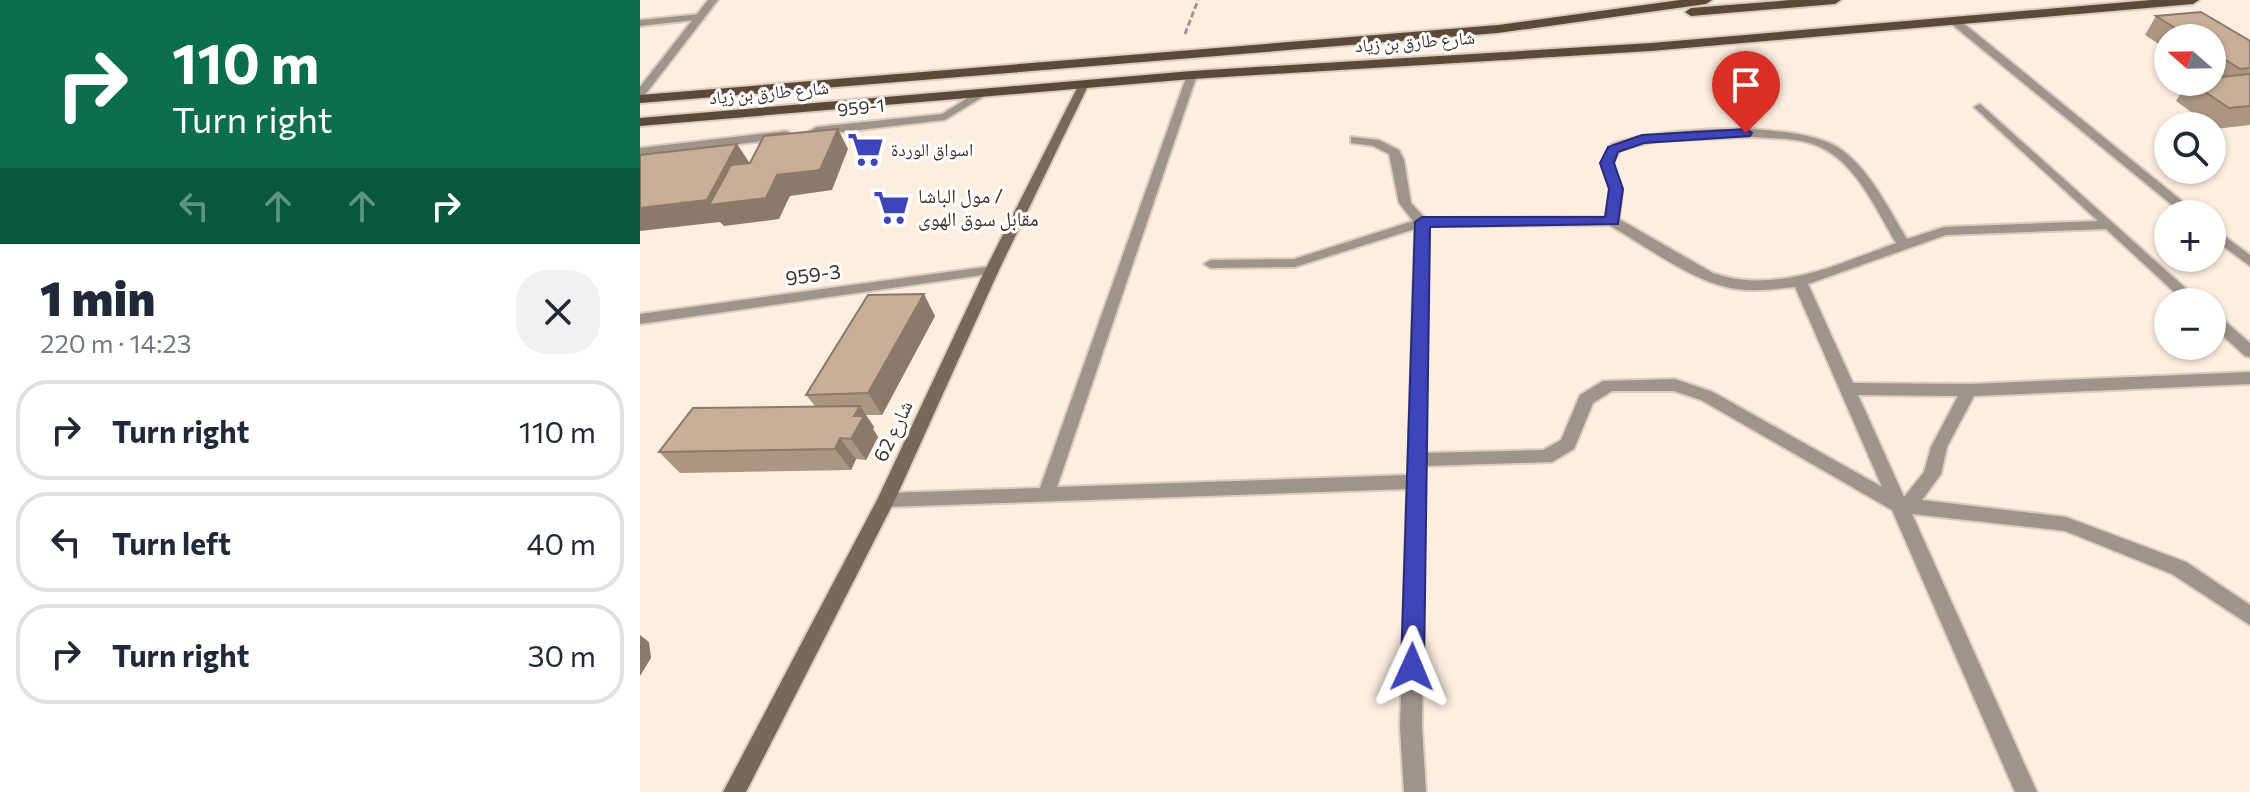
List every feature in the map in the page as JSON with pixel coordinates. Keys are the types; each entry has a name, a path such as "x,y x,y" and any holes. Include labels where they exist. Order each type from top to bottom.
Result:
{"main road":[{"name":"شارع طارق بن زياد","path":"640,96 1498,29 1706,0"},
{"path":"1498,29 1835,0"},
{"path":"1457,57 2076,0"},
{"name":"شارع طارق بن زياد","path":"640,122 1192,75 1651,47 2193,0"}],"street":[{"path":"640,96 713,0"},
{"path":"640,23 700,17"},
{"path":"1953,20 2174,200"},
{"path":"1046,495 1192,75"},
{"name":"شارع 62","path":"734,792 886,500 992,270 1084,84"},
{"name":"959-1","path":"808,132 945,117 983,93"},
{"path":"1980,107 2179,288"},
{"path":"1612,221 1616,189 1607,163 1612,150 1619,145 1642,139 1746,133 1792,135 1826,145 1857,171 1904,245"},
{"path":"640,152 792,134"},
{"path":"1355,140 1387,147 1401,161 1406,205 1422,222 1411,728 1415,792"},
{"path":"1211,264 1295,263 1422,222 1612,221 1708,276 1727,283 1750,286 1800,282 1944,231 2109,225"},
{"path":"2226,242 2250,262"},
{"name":"959-3","path":"640,319 992,270"},
{"path":"1800,282 1903,506 2026,792"},
{"path":"2226,331 2250,352"},
{"path":"1850,389 1969,390 2250,378"},
{"path":"1417,460 1546,457 1568,444 1586,399 1609,385 1675,385 1707,396 1903,506 2066,524 2179,568 2250,616"},
{"path":"1903,506 1932,474 1939,447 1969,390"},
{"path":"886,500 1416,482"}],"building":[{"path":"2201,12 2221,24 2169,24 2156,16"},
{"path":"2226,27 2250,41 2250,68 2240,69 2226,60"},
{"path":"2250,74 2250,106 2229,108 2211,96 2226,96 2226,77"},
{"path":"838,129 820,170 777,175 766,198 709,205 731,165 750,163 764,136"},
{"path":"737,144 707,200 640,208 640,155"},
{"path":"924,294 868,393 806,395 868,295"},
{"path":"860,406 854,416 864,416 851,439 840,438 835,449 659,452 693,408"}],"place":[{"name":"اسواق الوردة","path":"865,150"},
{"name":"مول الباشا / مقابل سوق الهوى","path":"892,208"}],"route":[{"path":"1412,667 1422,222 1612,221 1616,189 1607,163 1612,150 1619,145 1642,139 1746,133"}]}
